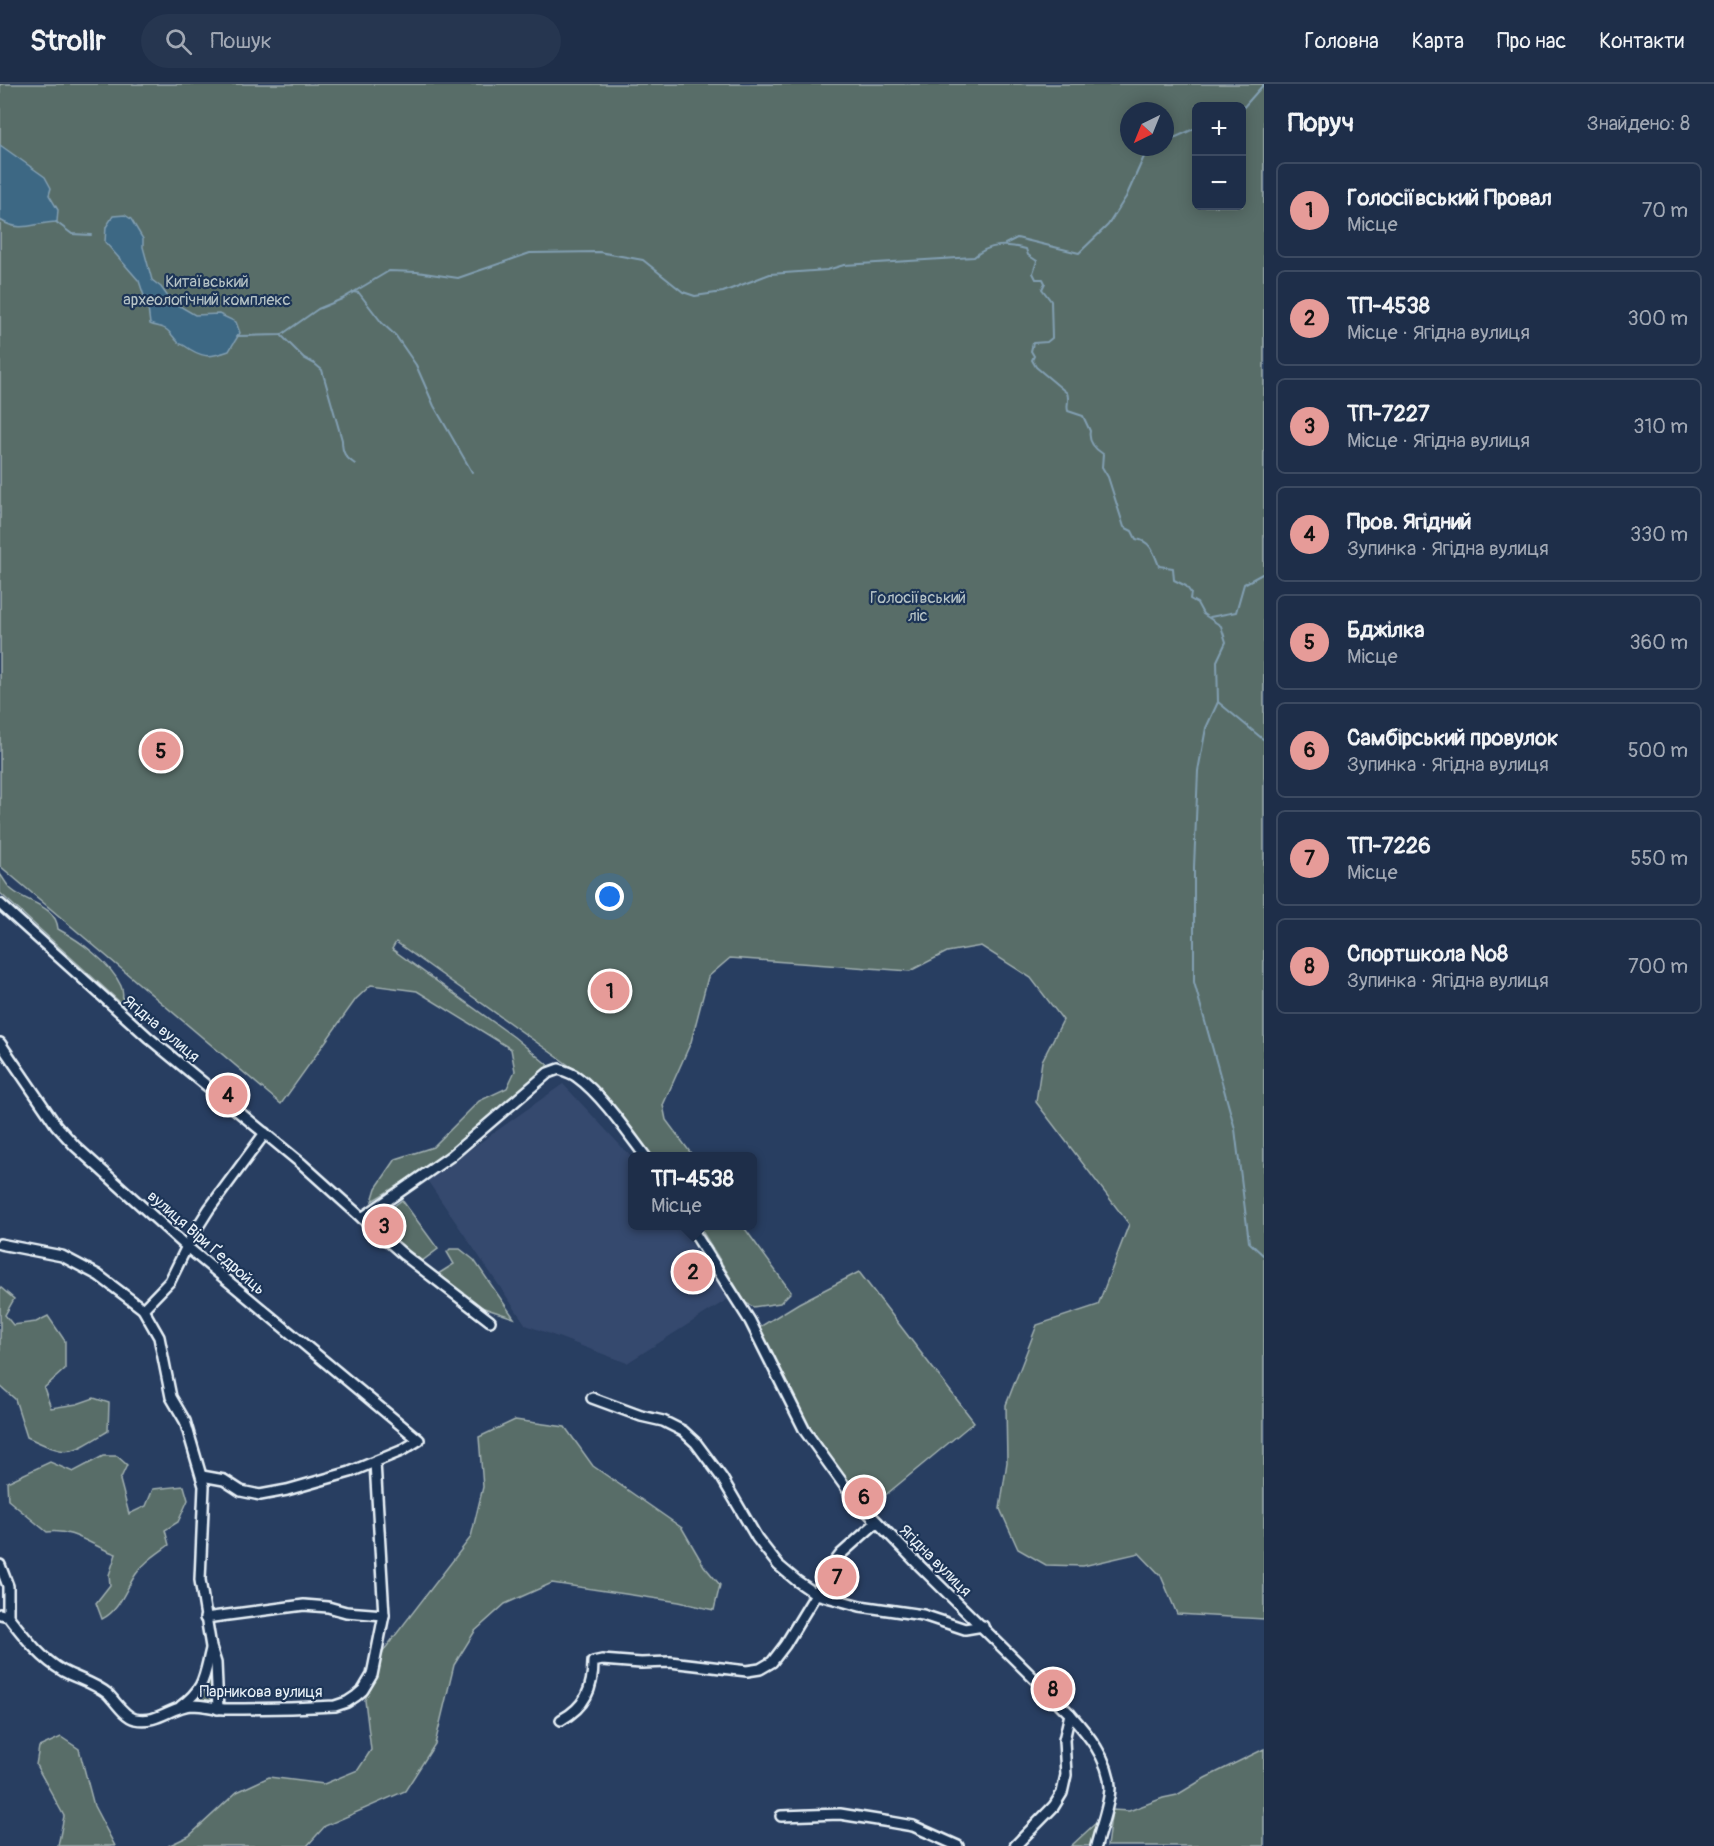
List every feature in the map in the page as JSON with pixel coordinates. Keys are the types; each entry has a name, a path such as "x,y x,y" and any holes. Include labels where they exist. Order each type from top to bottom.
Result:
{"street":[{"name":"Ягідна вулиця","path":"0,904 150,1039 302,1164 404,1255 490,1321"},
{"name":"вулиця Віри Ґедройць","path":"0,1043 56,1125 75,1146 187,1247 419,1440 375,1462"},
{"path":"362,1218 451,1156 548,1073 559,1069 576,1076 625,1128 642,1152"},
{"path":"143,1309 170,1281 209,1209 265,1133"},
{"name":"Ягідна вулиця","path":"693,1230 750,1321 805,1431 852,1496 1085,1731 1098,1751 1108,1775 1110,1788 1096,1846"},
{"path":"0,1244 62,1256 82,1265 143,1309 159,1337 171,1397 185,1421 202,1476 204,1505 200,1580 211,1647 216,1663 218,1708"},
{"path":"592,1398 641,1416 663,1421 683,1431 696,1443 722,1478 757,1538 777,1566 816,1594 860,1606 924,1615 965,1629 983,1626"},
{"path":"202,1476 224,1480 241,1491 260,1495 312,1483 375,1462"},
{"name":"Парникова вулиця","path":"4,1615 40,1654 62,1670 95,1685 133,1718 146,1720 159,1718 176,1709 191,1705 218,1708 313,1707 335,1706 347,1702 363,1690 372,1675 384,1615 375,1462"},
{"path":"561,1720 583,1704 593,1677 593,1662 602,1660 641,1663 670,1662 747,1671 760,1669 772,1662 785,1645 825,1575 841,1554 877,1522"},
{"path":"0,1565 8,1586 4,1615"},
{"path":"206,1618 304,1605 384,1615"},
{"path":"176,1709 190,1699 203,1685 211,1647"},
{"path":"1015,1846 1054,1806 1062,1793 1066,1775 1064,1740 1070,1714"},
{"path":"781,1816 840,1814 890,1822 913,1826 958,1846"}],"shaded area":[{"path":"0,145 45,177 51,188 49,195 58,210 57,222 22,227 0,220"},
{"path":"125,215 131,219 143,239 152,280 161,287 171,301 195,315 219,314 236,322 240,333 229,351 211,356 201,355 179,343 165,329 150,324 148,308 139,281 105,242 106,227 113,216"},
{"path":"563,1084 628,1154 628,1230 683,1230 728,1299 627,1363 526,1325 427,1180"}],"green space":[{"name":"Голосіївський ліс","path":"0,84 1264,84 1264,1619 1177,1614 1161,1576 1139,1553 1083,1566 1046,1565 1018,1549 1000,1509 1007,1462 1006,1405 1037,1325 1098,1305 1129,1224 1036,1102 1042,1061 1063,1020 1031,978 981,946 947,952 910,971 730,958 708,977 691,1042 663,1105 666,1120 690,1152 649,1152 588,1079 396,942 392,949 514,1037 549,1066 464,1139 420,1171 372,1201 376,1188 396,1159 433,1147 479,1101 507,1088 515,1071 511,1049 417,991 371,985 356,999 281,1104 0,866"},
{"path":"0,874 12,890 47,910 56,921 58,929 85,946 110,969 121,986 122,1004 0,893"},
{"path":"402,1200 438,1249 422,1261 373,1222"},
{"path":"701,1230 746,1230 791,1292 780,1303 753,1307 746,1303"},
{"path":"450,1249 460,1249 474,1260 514,1318 481,1307 448,1284 438,1274 454,1264 447,1252"},
{"path":"859,1272 974,1422 871,1507 855,1494 810,1428 758,1328 799,1303"},
{"path":"0,1287 14,1299 5,1315 13,1325 36,1322 48,1316 65,1341 65,1369 44,1388 51,1408 77,1404 94,1398 109,1403 108,1431 85,1445 69,1450 52,1448 27,1437 15,1399 0,1386"},
{"path":"515,1420 565,1427 593,1466 682,1528 704,1566 720,1585 714,1610 679,1602 552,1583 505,1604 475,1631 454,1665 435,1744 405,1791 325,1826 307,1846 168,1846 189,1836 237,1792 269,1777 324,1784 358,1770 371,1750 365,1700 384,1650 471,1537 483,1487 479,1437"},
{"path":"103,1456 117,1456 127,1465 120,1480 129,1514 146,1506 153,1489 184,1486 188,1500 178,1522 165,1530 169,1545 143,1566 118,1605 102,1619 96,1603 110,1585 109,1575 116,1554 74,1535 47,1532 8,1500 7,1482 50,1462 73,1472"},
{"path":"214,1661 216,1691 210,1705 189,1704 206,1687"},
{"path":"61,1737 79,1749 94,1806 115,1846 58,1846 64,1816 36,1765 39,1747"},
{"path":"1264,1749 1264,1846 1107,1846 1112,1810 1129,1811 1177,1795 1205,1778"},
{"path":"1098,1821 1091,1846 1071,1846"}],"waterway":[{"path":"1246,104 1264,84"},
{"path":"1174,138 1192,130"},
{"path":"1005,244 1017,238 1079,253 1108,225 1126,197 1144,156"},
{"path":"56,222 72,234 91,235"},
{"path":"237,336 281,335 318,309 342,299 389,271 417,272 458,278 530,253 599,252 643,260 683,292 695,296 723,292 770,274 827,270 844,265 974,257 986,249 999,246 1026,249 1028,255 1037,261 1033,273 1036,279 1043,279 1045,283 1042,289 1051,301 1052,338 1047,342 1033,343 1032,360 1036,367 1067,393 1068,411 1083,416 1090,431 1091,441 1103,454 1102,467 1108,477 1124,527 1132,531 1136,539 1149,545 1159,566 1173,568 1174,580 1186,586 1191,593 1190,599 1197,603 1203,614 1221,626 1226,642 1217,661 1218,702 1206,728 1198,771 1194,867 1194,982 1235,1129 1249,1242 1264,1256"},
{"path":"353,292 359,293 382,323 396,336 416,365 434,406 472,472"},
{"path":"282,336 304,358 322,370 343,451 346,457 355,464"},
{"path":"1210,617 1236,612 1244,584 1264,573"},
{"path":"1218,702 1264,740"}],"place":[{"name":"Бджілка","path":"161,751"},
{"name":"Голосіївський Провал","path":"610,991"},
{"name":"Пров. Ягідний","path":"228,1095"},
{"name":"ТП-7227","path":"384,1226"},
{"name":"ТП-4538","path":"693,1272"},
{"name":"Самбірський провулок","path":"864,1497"},
{"name":"ТП-7226","path":"837,1577"},
{"name":"Спортшкола №8","path":"1053,1689"}],"park label":[{"name":"Китаївський археологічний комплекс","path":"207,290"}]}
